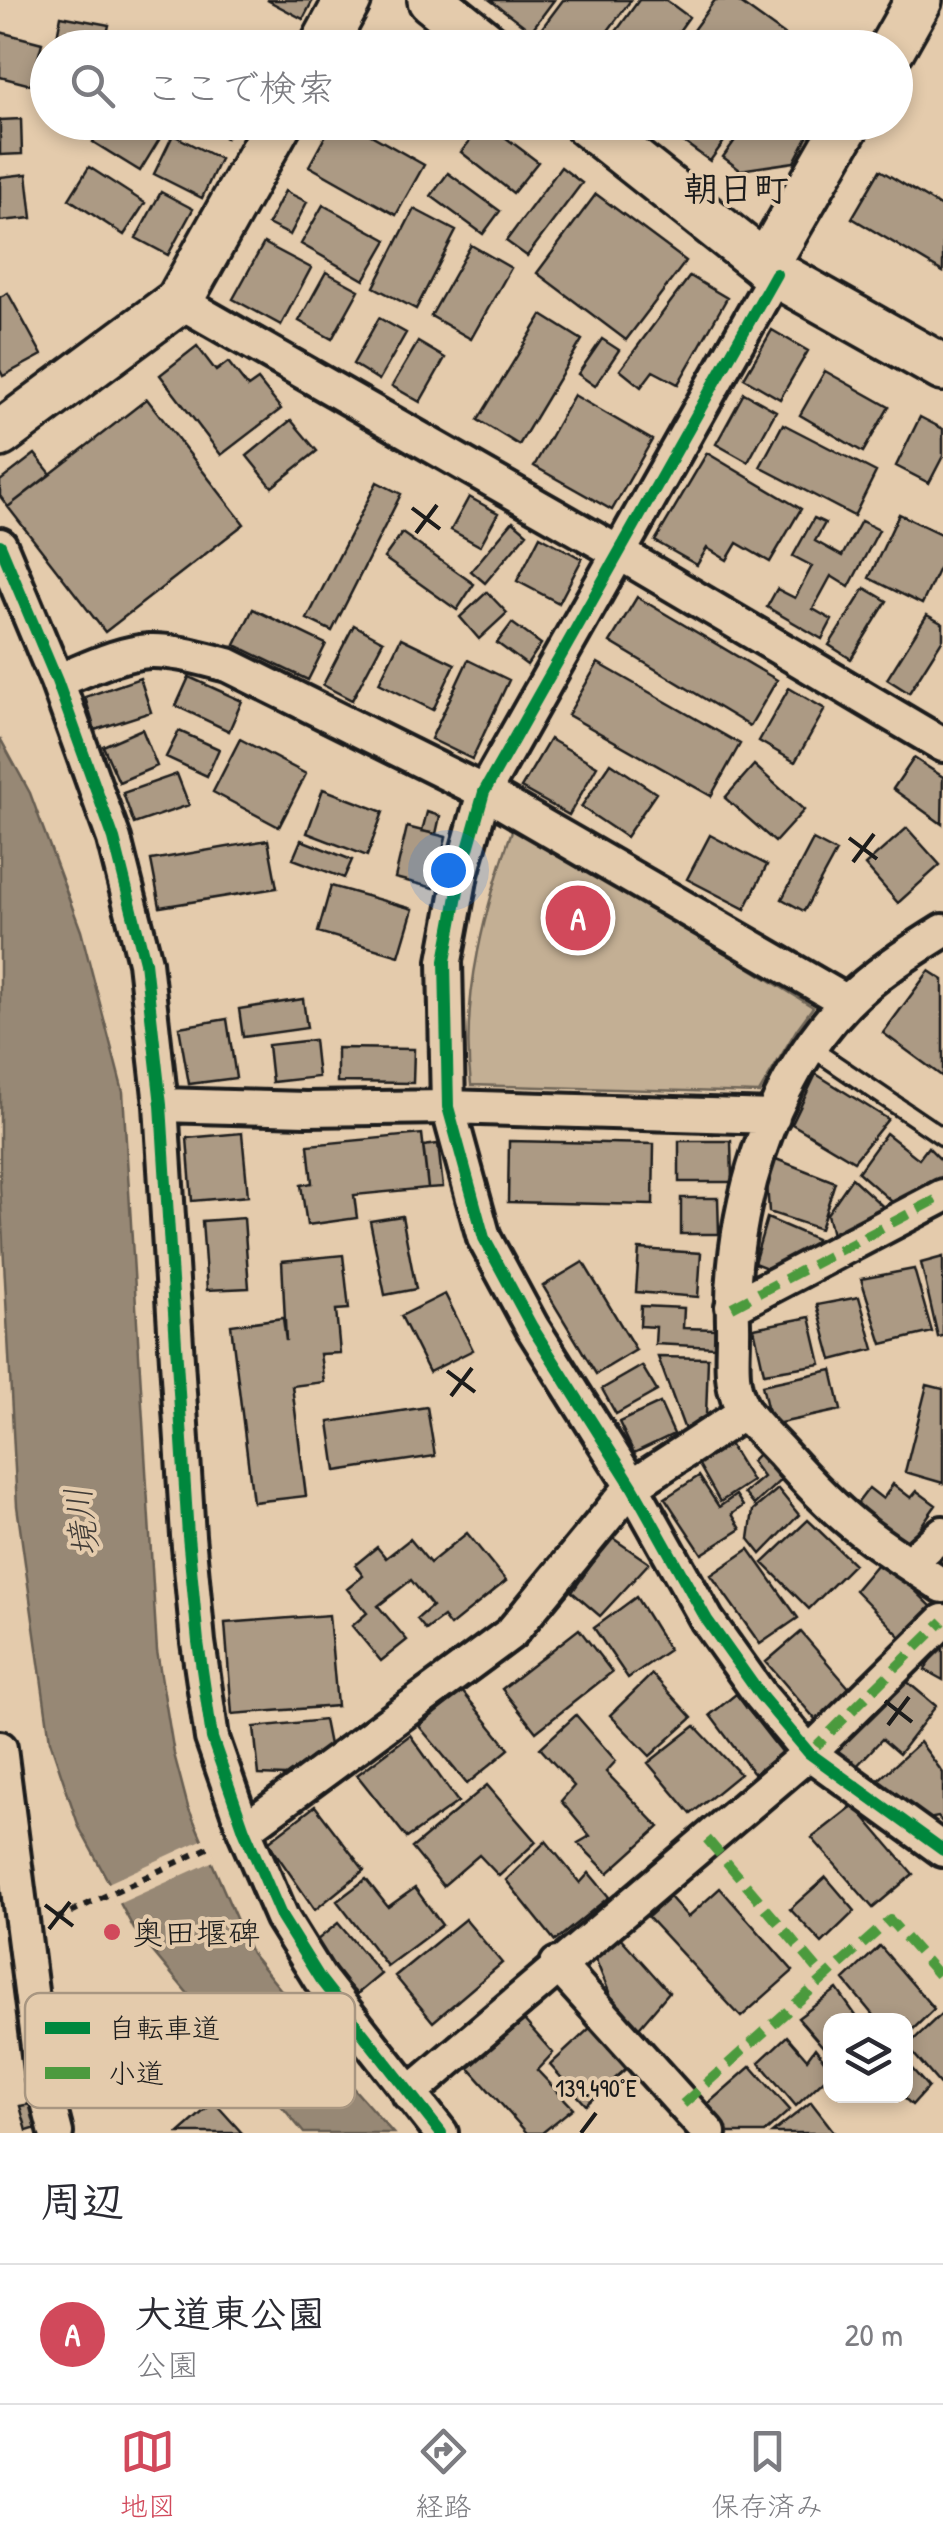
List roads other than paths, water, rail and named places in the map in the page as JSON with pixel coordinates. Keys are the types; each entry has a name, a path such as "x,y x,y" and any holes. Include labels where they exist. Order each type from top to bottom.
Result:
{"street":[{"path":"332,30 348,0"},
{"path":"431,0 468,30"},
{"path":"902,30 919,0"},
{"path":"0,434 179,301 270,140"},
{"path":"608,140 771,270 943,368"},
{"path":"839,140 621,554 484,792 460,874 445,962 448,1107 484,1238 532,1327 632,1486 707,1620 761,1696 809,1753 943,1850"},
{"path":"179,301 621,554 943,745"},
{"path":"0,545 57,681 114,839 137,920 153,1012 176,1381 198,1642 212,1738 244,1830 282,1918 331,1993"},
{"path":"57,681 149,651 228,665 484,792 847,1002"},
{"path":"943,932 906,954 847,1002 810,1046 774,1117 754,1170 740,1234 732,1307 732,1384 745,1412 816,1491 862,1532 943,1586"},
{"path":"160,1105 448,1107 774,1117"},
{"path":"732,1307 943,1196"},
{"path":"244,1830 511,1633 632,1486 745,1412"},
{"path":"910,1563 943,1533"},
{"path":"408,2094 809,1753 943,1622"},
{"path":"0,1748 31,1993"},
{"path":"557,1964 709,2133"},
{"path":"355,2025 441,2133"},
{"path":"50,2108 56,2133"}],"lane":[{"path":"810,1046 943,1137"}],"water":[{"name":"境川","path":"0,738 30,793 81,931 123,1092 157,1651 174,1754 188,1807 251,1953 283,1993 187,1993 134,1929 79,1827 50,1741 17,1506 0,1186"},
{"path":"355,2090 393,2133 304,2133 283,2108 355,2108"}],"place":[{"name":"大道東公園","path":"578,918"},
{"name":"奥田堰碑","path":"112,1932"}],"district":[{"name":"朝日町","path":"736,188"}]}
